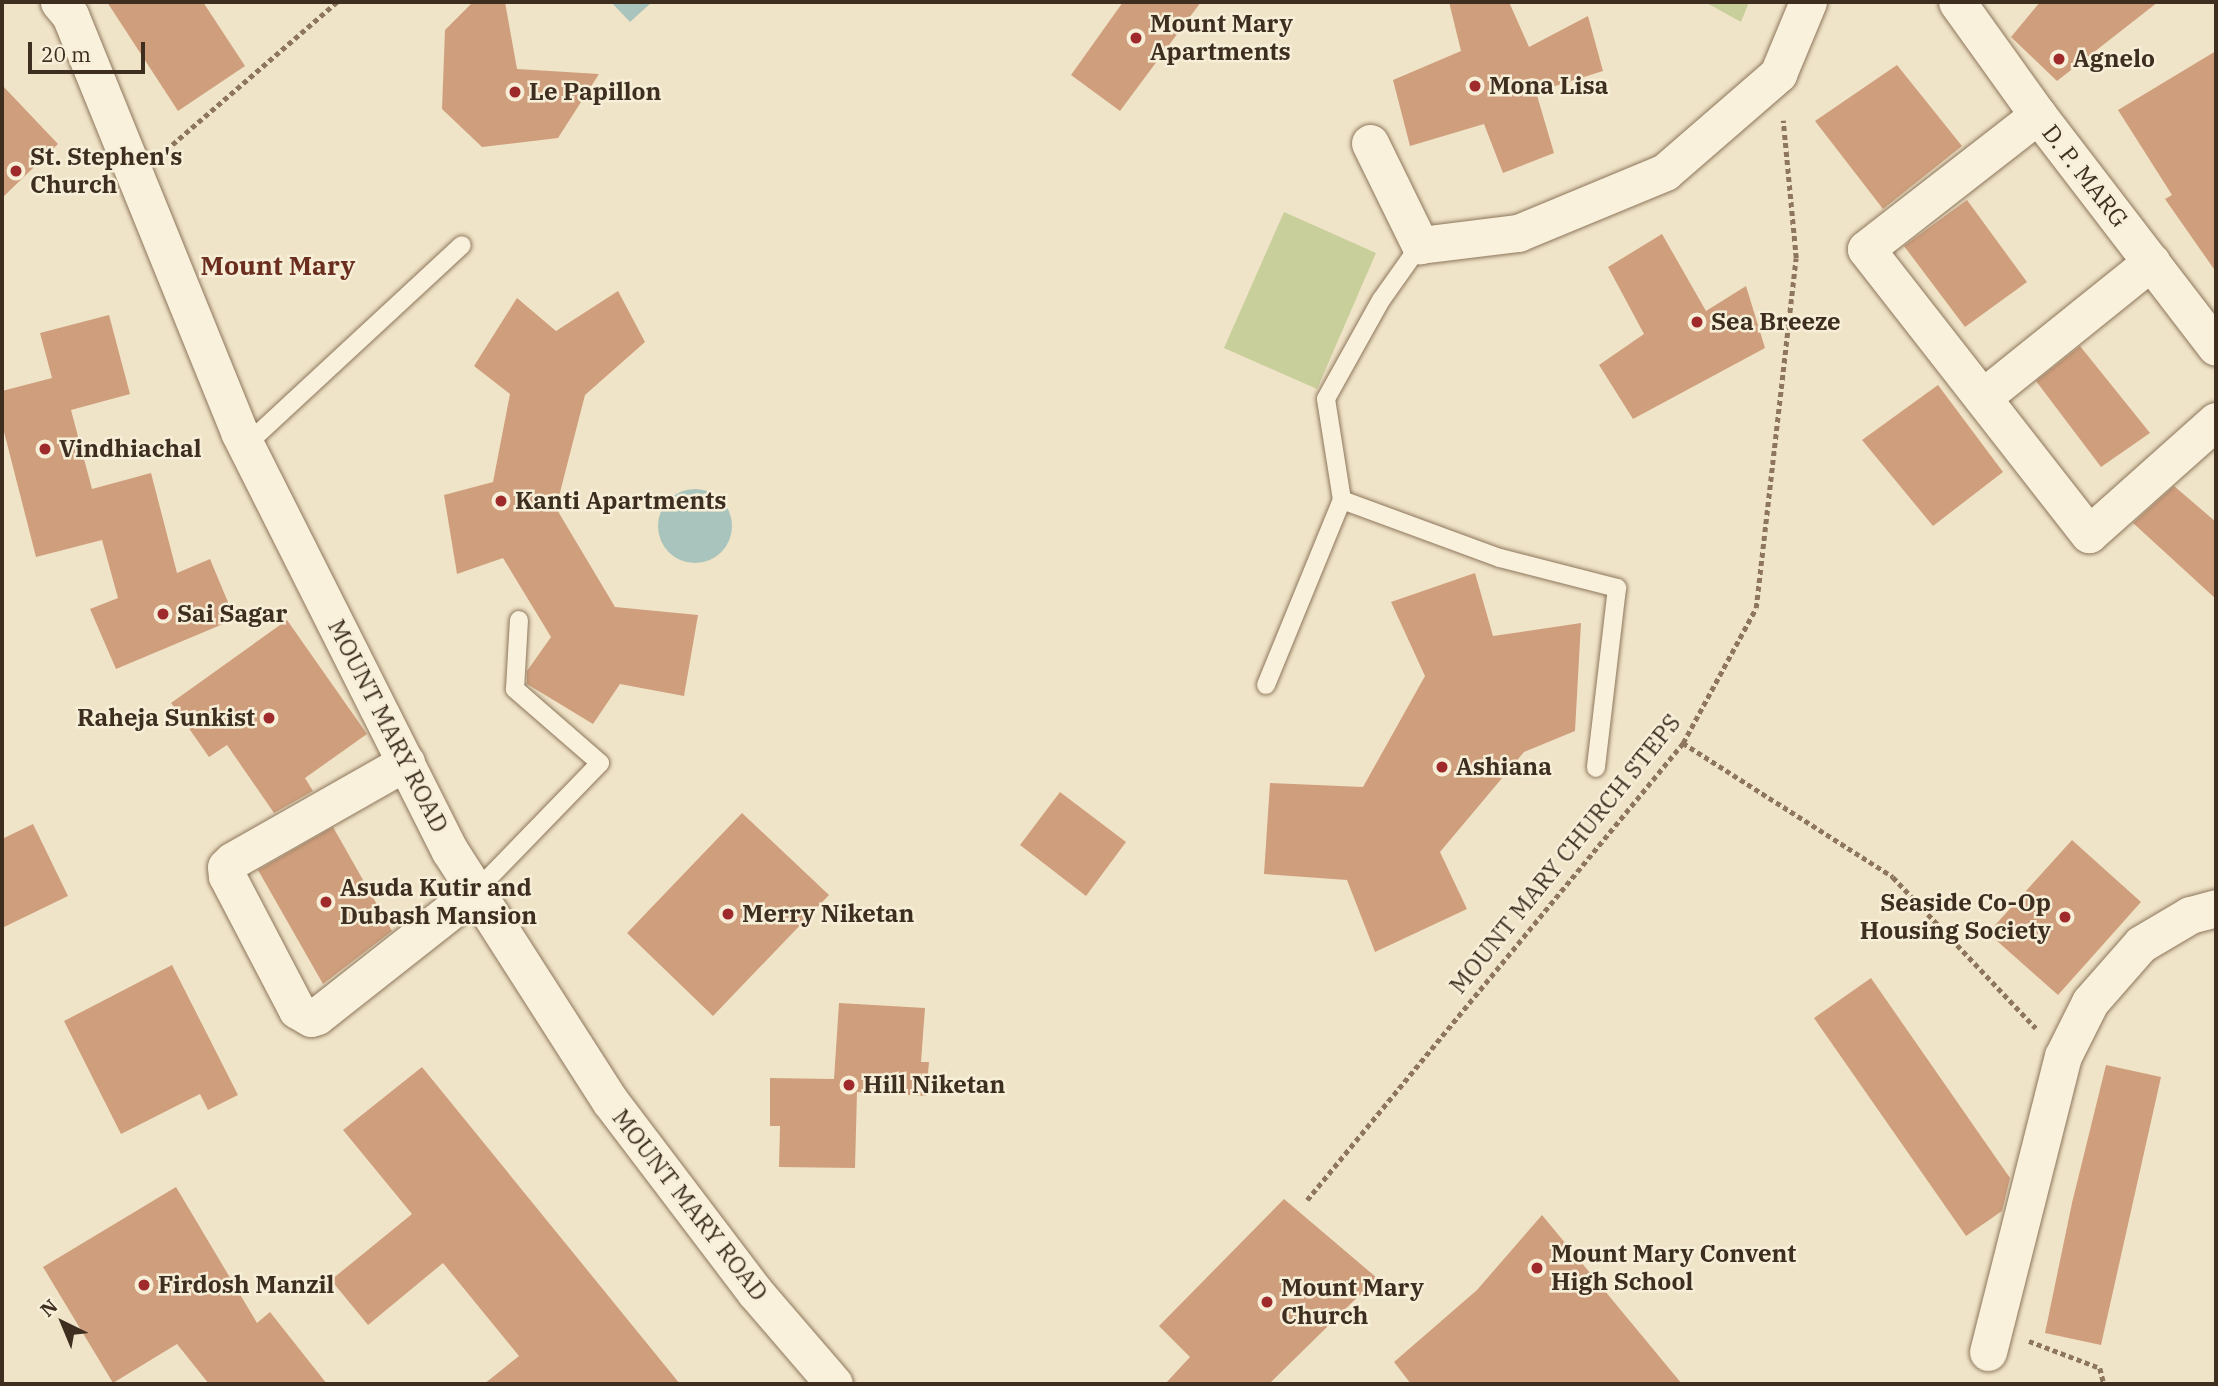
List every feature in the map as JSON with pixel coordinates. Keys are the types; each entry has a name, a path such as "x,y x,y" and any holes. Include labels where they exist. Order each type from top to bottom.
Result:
{"street":[{"name":"MOUNT MARY ROAD","path":"59,2 70,15 246,445 450,851 610,1101 755,1292 834,1384"},
{"path":"1370,143 1420,245 1518,233 1665,172 1778,74 1808,2"},
{"name":"D. P. MARG","path":"1957,2 2038,115 2216,347"},
{"path":"2038,115 1866,249 2089,534 2216,421"},
{"path":"1983,397 2151,262"},
{"path":"406,762 240,856 226,867 227,876 297,1010 311,1018 317,1016 476,891"},
{"path":"1991,1340 2063,1056 2090,1002 2141,944 2190,915 2216,908"}],"lane":[{"path":"246,445 462,245"},
{"path":"1266,685 1342,500 1326,399 1381,300 1420,245"},
{"path":"1342,500 1500,558 1617,588 1596,768"},
{"path":"476,891 600,763 515,689 519,620"}],"path":[{"path":"136,177 337,2"},
{"name":"MOUNT MARY CHURCH STEPS","path":"1307,1199 1683,743 1756,608 1796,258 1778,74"},
{"path":"1683,743 1893,877 2063,1056"},
{"path":"1991,1340 2100,1368 2105,1384"}],"green space":[{"path":"1705,2 1749,2 1741,22"},
{"path":"1284,212 1376,253 1317,389 1224,348"}],"water":[{"path":"611,2 652,2 630,22"},
{"path":"695,489 709,492 721,500 729,512 732,526 729,540 721,552 709,560 695,563 681,560 669,552 661,540 658,526 661,512 669,500 681,492"}],"building":[{"path":"107,2 203,2 245,66 178,111"},
{"name":"Le Papillon","path":"473,2 505,2 517,69 599,74 558,138 482,147 442,109 445,30"},
{"name":"Mount Mary Apartments","path":"1123,2 1201,2 1120,111 1071,75"},
{"name":"Mona Lisa","path":"1449,2 1509,2 1529,47 1588,16 1603,71 1536,92 1554,153 1503,173 1484,124 1410,146 1393,80 1461,51"},
{"name":"Agnelo","path":"2040,2 2158,2 2057,81 2011,37"},
{"path":"2216,51 2216,272 2165,199 2172,195 2118,110"},
{"path":"1897,65 1962,146 1883,209 1815,121"},
{"name":"St. Stephen's Church","path":"2,85 58,144 2,198"},
{"path":"1967,200 2027,282 1965,327 1904,246"},
{"name":"Sea Breeze","path":"1662,234 1706,311 1746,286 1765,348 1633,419 1599,365 1644,334 1608,267"},
{"name":"Kanti Apartments","path":"618,291 645,342 585,395 556,508 615,607 698,615 684,696 620,684 593,724 527,684 527,671 551,637 503,558 457,574 444,495 493,482 510,394 474,366 517,298 556,331"},
{"name":"Vindhiachal","path":"109,315 130,394 71,410 92,489 151,473 177,573 210,559 235,619 116,669 90,609 118,598 102,540 36,557 2,424 2,391 52,378 40,333"},
{"path":"2080,346 2150,433 2101,467 2036,381"},
{"path":"1938,385 2003,472 1933,526 1862,440"},
{"path":"2174,486 2216,522 2216,599 2133,523"},
{"name":"Ashiana","path":"1475,573 1493,636 1581,623 1575,731 1524,752 1440,852 1467,909 1375,952 1347,880 1264,874 1270,783 1363,787 1425,676 1391,602"},
{"name":"Raheja Sunkist","path":"287,620 367,734 305,778 313,791 274,813 227,745 209,757 171,703"},
{"path":"1060,792 1126,842 1086,896 1020,845"},
{"name":"Merry Niketan","path":"742,813 829,895 713,1016 627,933"},
{"path":"33,824 68,896 2,928 2,839"},
{"name":"Asuda Kutir and Dubash Mansion","path":"333,827 392,931 323,984 258,870"},
{"name":"Seaside Co-Op Housing Society","path":"2072,840 2141,902 2058,995 1988,933"},
{"path":"172,965 238,1095 208,1110 200,1094 121,1134 64,1021"},
{"path":"1871,978 2010,1178 2002,1211 1966,1236 1814,1018"},
{"name":"Hill Niketan","path":"839,1003 925,1008 921,1062 929,1062 926,1096 857,1092 855,1168 779,1167 780,1126 770,1126 770,1078 834,1079"},
{"path":"2106,1065 2161,1077 2101,1345 2045,1333 2072,1203"},
{"path":"422,1067 680,1384 484,1384 519,1356 443,1263 368,1325 331,1280 412,1214 343,1130"},
{"name":"Firdosh Manzil","path":"176,1187 257,1323 270,1312 327,1384 209,1384 177,1344 113,1383 43,1267"},
{"name":"Mount Mary Church","path":"1284,1199 1377,1278 1269,1384 1165,1384 1190,1357 1159,1326"},
{"path":"1542,1215 1682,1384 1411,1384 1394,1362 1477,1290"}],"place":[{"name":"Mount Mary Apartments","path":"1136,38"},
{"name":"Agnelo","path":"2059,59"},
{"name":"Mona Lisa","path":"1475,86"},
{"name":"Le Papillon","path":"515,92"},
{"name":"St. Stephen's Church","path":"16,171"},
{"name":"Sea Breeze","path":"1697,322"},
{"name":"Vindhiachal","path":"45,449"},
{"name":"Kanti Apartments","path":"501,501"},
{"name":"Sai Sagar","path":"163,614"},
{"name":"Raheja Sunkist","path":"269,718"},
{"name":"Ashiana","path":"1442,767"},
{"name":"Asuda Kutir and Dubash Mansion","path":"326,902"},
{"name":"Merry Niketan","path":"728,914"},
{"name":"Seaside Co-Op Housing Society","path":"2065,917"},
{"name":"Hill Niketan","path":"849,1085"},
{"name":"Mount Mary Convent High School","path":"1537,1268"},
{"name":"Firdosh Manzil","path":"144,1285"},
{"name":"Mount Mary Church","path":"1267,1302"}],"district":[{"name":"Mount Mary","path":"278,266"}]}
